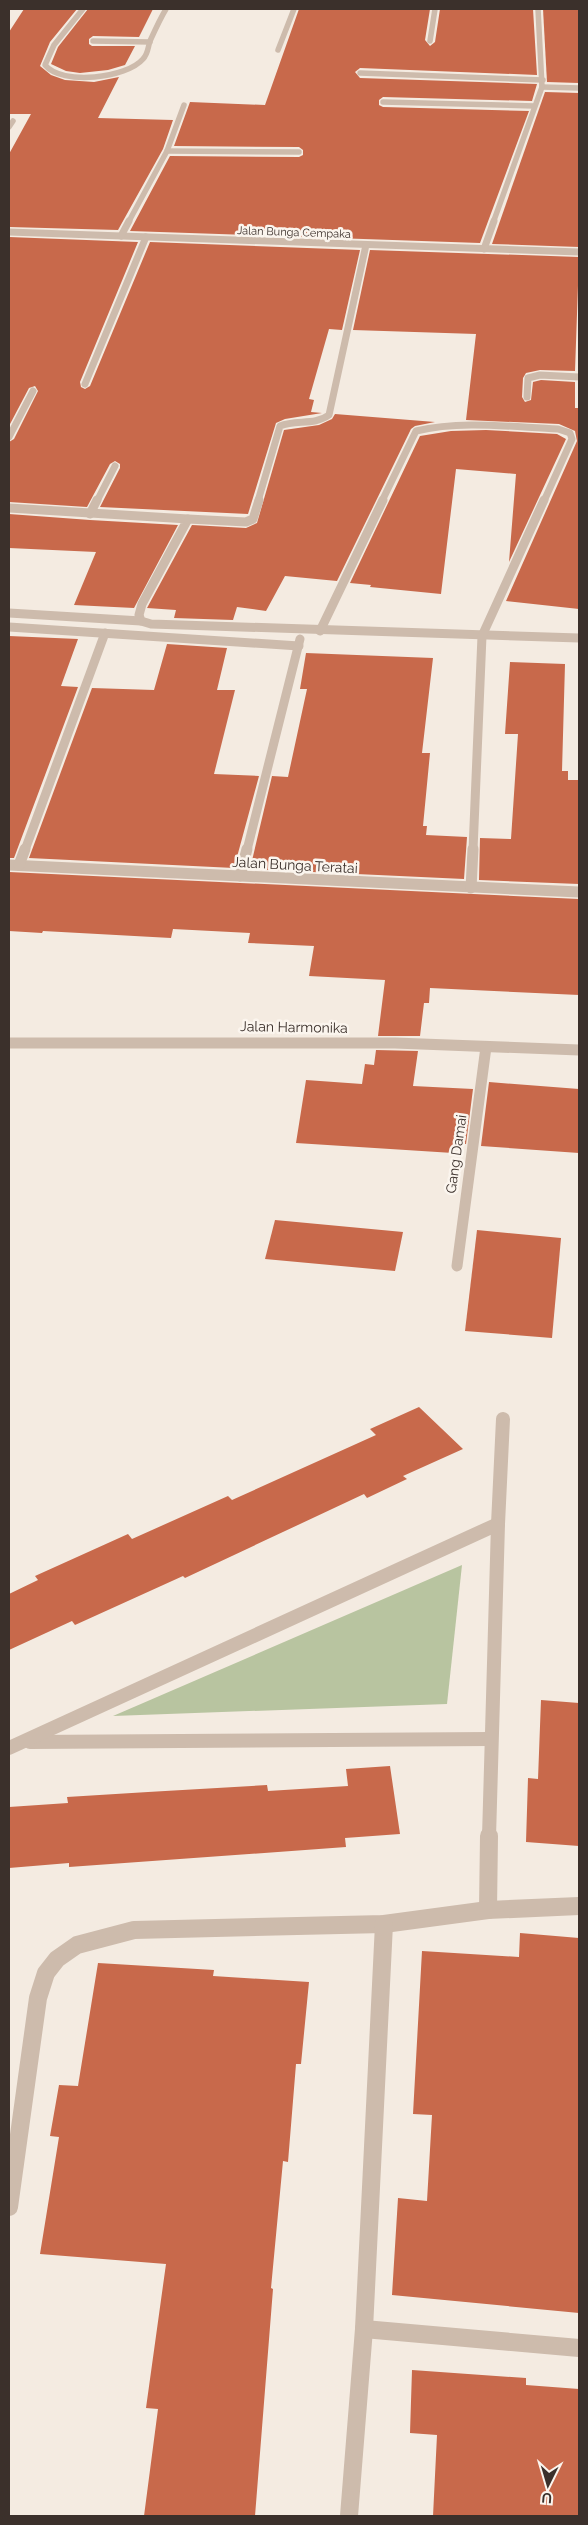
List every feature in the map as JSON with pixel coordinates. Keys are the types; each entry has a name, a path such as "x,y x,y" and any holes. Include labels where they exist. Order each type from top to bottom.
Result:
{"street":[{"path":"84,9 54,45 45,65 49,70 72,75 120,73 133,68 144,58 166,9"},
{"path":"278,50 294,9"},
{"path":"430,41 435,9"},
{"path":"484,249 542,87 538,9"},
{"path":"93,41 150,42"},
{"path":"360,73 543,80"},
{"path":"542,87 579,88"},
{"path":"383,102 534,106"},
{"path":"121,236 167,151 184,105"},
{"path":"9,128 13,121"},
{"path":"167,151 299,152"},
{"name":"Jalan Bunga Cempaka","path":"9,232 579,252"},
{"path":"85,384 146,237"},
{"path":"9,508 246,522 253,520 280,426 293,422 321,421 329,416 366,245"},
{"path":"527,397 528,378 540,375 579,377"},
{"path":"9,437 33,391"},
{"path":"320,631 416,431 431,426 450,426 558,429 570,433 572,439 482,636 471,888"},
{"path":"90,514 115,466"},
{"path":"141,621 139,615 142,604 188,519"},
{"path":"9,613 141,621 151,624 579,638"},
{"path":"9,627 299,646"},
{"path":"240,876 302,630"},
{"path":"14,865 106,633"},
{"name":"Jalan Bunga Teratai","path":"14,865 579,892"},
{"name":"Jalan Harmonika","path":"9,1043 270,1042 579,1050"},
{"name":"Gang Damai","path":"456,1266 486,1047"},
{"path":"488,1910 490,1739 503,1419"},
{"path":"9,1748 498,1524"},
{"path":"24,1742 490,1739"},
{"path":"9,2207 38,1998 46,1973 57,1959 77,1945 134,1930 384,1924 488,1910 579,1906"},
{"path":"350,2516 364,2329 384,1924"},
{"path":"364,2329 579,2348"}],"green space":[{"path":"462,1565 447,1704 113,1716"}],"building":[{"path":"24,9 77,9 50,42 40,66 51,75 65,80 94,82 119,77 98,118 173,120 163,149 118,230 9,227 9,154 31,114 9,114 9,32"},
{"path":"88,9 153,9 139,37 93,36 89,39 89,44 92,46 135,46 125,65 108,70 80,73 66,71 51,64 58,47"},
{"path":"299,9 430,9 425,40 430,46 435,42 440,9 533,9 537,75 360,68 355,72 360,78 537,84 532,101 383,97 379,100 379,105 383,107 529,111 480,243 130,231 170,156 299,157 303,155 303,150 299,147 174,146 190,102 265,105"},
{"path":"543,9 579,9 579,83 547,82"},
{"path":"545,92 579,93 579,247 492,244"},
{"path":"9,237 138,242 80,382 81,387 85,389 90,386 150,242 360,250 342,330 329,329 309,399 314,400 311,412 322,413 285,419 276,423 248,514 100,507 120,468 120,464 115,461 110,464 87,507 9,502 9,442 14,439 38,391 35,386 29,388 9,426"},
{"path":"370,250 579,257 575,371 540,370 526,373 523,378 522,397 525,402 531,400 533,382 541,380 575,382 575,408 579,408 579,609 506,601 577,441 575,431 559,424 466,420 476,334 353,330"},
{"path":"335,414 435,422 415,426 411,429 337,581 285,576 266,611 237,607 233,620 174,618 176,610 147,608 192,525 246,528 257,523 284,430 319,425 332,419"},
{"path":"486,430 557,434 566,439 509,562 516,474 456,469 441,594 370,587 371,585 350,583 420,436 451,431"},
{"path":"9,514 178,525 134,608 74,605 96,552 9,548"},
{"path":"9,636 78,639 61,686 78,687 14,858 9,858"},
{"path":"167,644 227,648 217,690 235,690 214,774 259,776 234,868 29,858 92,688 154,690"},
{"path":"306,653 433,658 422,753 430,753 423,826 427,826 426,835 467,837 464,879 250,869 272,776 288,777 307,689 300,689"},
{"path":"510,662 565,664 562,771 568,771 568,780 579,780 579,884 479,880 480,838 511,839 518,734 505,734"},
{"path":"9,872 579,899 579,995 430,988 429,1003 424,1003 420,1036 378,1036 385,980 309,976 314,946 248,943 250,933 173,929 171,938 9,931"},
{"path":"376,1050 418,1051 413,1086 473,1089 466,1144 454,1144 453,1153 296,1143 306,1080 362,1084 365,1064 374,1065"},
{"path":"489,1082 579,1089 579,1153 481,1146"},
{"path":"275,1220 403,1232 395,1271 265,1259"},
{"path":"477,1230 561,1238 552,1338 465,1331"},
{"path":"419,1407 463,1449 403,1476 407,1479 367,1498 364,1494 185,1578 183,1576 75,1625 72,1621 9,1650 9,1594 38,1580 35,1576 128,1534 132,1539 228,1496 232,1500 376,1435 370,1429"},
{"path":"541,1700 579,1703 579,1846 526,1842 528,1778 538,1779"},
{"path":"390,1766 400,1834 345,1838 346,1847 69,1867 69,1863 9,1868 9,1807 68,1803 67,1797 267,1785 268,1791 348,1786 346,1769"},
{"path":"520,1933 579,1938 579,2313 392,2295 398,2198 427,2201 432,2115 413,2114 422,1951 519,1957"},
{"path":"98,1963 214,1970 213,1976 309,1982 301,2064 296,2064 288,2162 283,2161 271,2288 273,2289 255,2516 144,2516 158,2409 146,2408 166,2264 40,2254 59,2137 50,2136 59,2085 78,2086"},
{"path":"412,2370 526,2378 526,2385 579,2389 579,2516 433,2516 437,2435 410,2433"}]}
